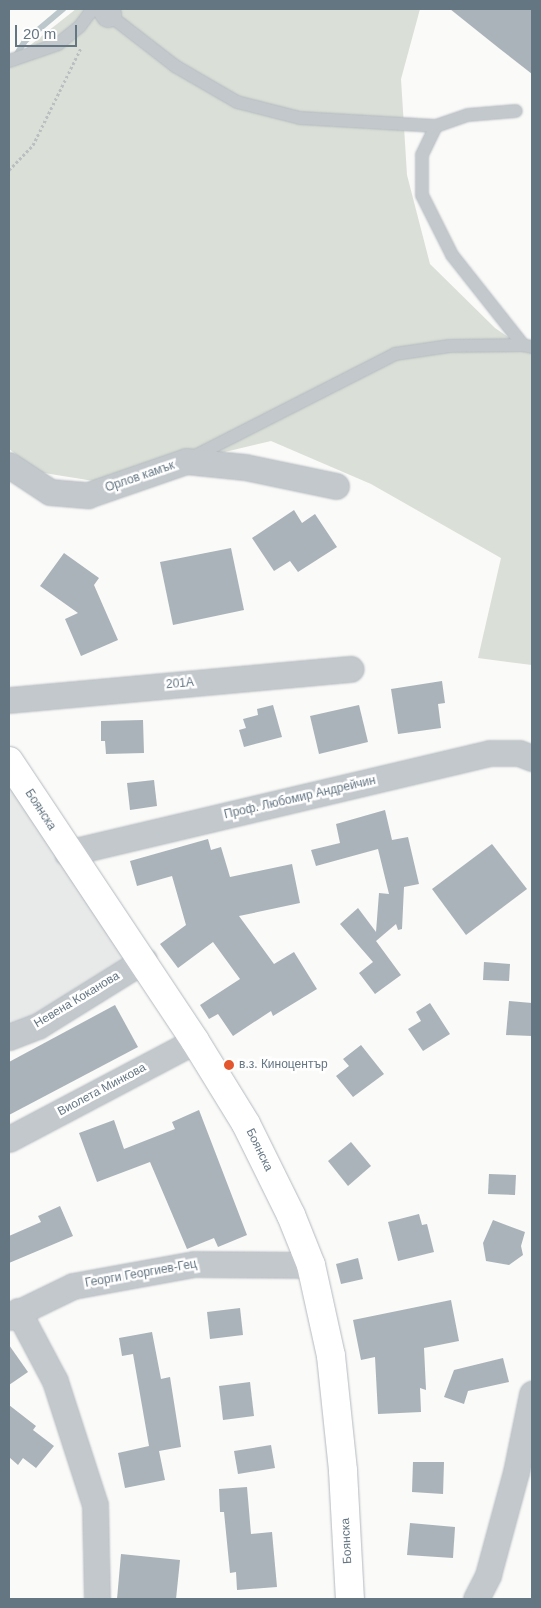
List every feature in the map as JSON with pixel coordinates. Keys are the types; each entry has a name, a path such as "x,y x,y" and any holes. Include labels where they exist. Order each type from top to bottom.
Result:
{"main road":[{"name":"Боянска","path":"9,761 67,853 144,960 195,1041 246,1124 291,1215 311,1265 331,1356 343,1472 350,1599"}],"street":[{"name":"Орлов камък","path":"9,465 50,492 88,495 186,461 245,466 336,486"},
{"name":"201А","path":"9,700 351,669"},
{"name":"Проф. Любомир Андрейчин","path":"67,853 490,754 519,753 532,758"},
{"name":"Невена Коканова","path":"9,1037 38,1026 144,960"},
{"name":"Виолета Минкова","path":"9,1138 195,1041"},
{"name":"Георги Георгиев-Гец","path":"14,1314 73,1286 194,1264 311,1265"},
{"path":"14,1314 55,1382 95,1505 97,1599"},
{"path":"476,1599 488,1575 516,1472 532,1394"}],"lane":[{"path":"9,61 58,44 102,11 175,66 237,102 300,118 436,126 468,115 516,111"},
{"path":"436,126 422,155 422,195 452,255 528,346"},
{"path":"186,461 394,354 449,346 528,346"}],"path":[{"path":"9,170 32,145 83,43"}],"shaded area":[{"path":"76,9 420,9 401,79 407,175 430,264 495,328 532,353 532,665 478,658 501,558 371,484 271,441 100,482 38,472 9,449 9,62"},
{"path":"9,761 144,960 9,1037"}],"building":[{"path":"450,9 532,9 532,74 500,49"},
{"path":"294,510 302,523 315,514 337,547 298,572 290,561 274,571 252,538"},
{"path":"231,548 244,610 173,625 160,562"},
{"path":"64,553 99,578 94,585 118,640 81,656 65,619 78,613 40,586"},
{"path":"442,681 445,703 438,704 441,728 398,734 391,689"},
{"path":"273,705 282,737 244,747 239,730 246,728 243,719 258,715 257,709"},
{"path":"359,705 368,742 319,754 310,716"},
{"path":"143,720 144,753 106,754 105,741 101,741 101,721"},
{"path":"154,780 157,806 130,810 127,783"},
{"path":"385,810 392,840 408,837 419,884 404,887 402,929 398,930 396,924 376,941 401,975 375,994 359,973 373,962 340,924 358,908 376,932 379,893 389,894 378,849 316,866 311,850 340,843 336,824"},
{"path":"208,839 211,850 221,847 230,877 292,864 300,903 239,916 274,964 294,952 317,989 273,1016 271,1011 233,1036 218,1014 209,1019 200,1005 240,979 213,942 178,968 160,944 186,925 172,876 137,886 130,861"},
{"path":"492,844 527,889 466,935 432,889"},
{"path":"484,962 510,964 509,981 483,980"},
{"path":"509,1001 532,1003 532,1036 506,1035"},
{"path":"430,1003 450,1034 423,1051 408,1029 421,1021 416,1012"},
{"path":"115,1005 138,1047 9,1115 9,1062"},
{"path":"361,1045 384,1074 353,1097 336,1076 349,1066 343,1059"},
{"path":"199,1110 247,1235 218,1247 214,1238 187,1249 150,1162 97,1182 79,1133 114,1120 124,1149 175,1129 172,1122"},
{"path":"351,1142 371,1166 348,1186 328,1161"},
{"path":"489,1174 516,1175 515,1195 488,1194"},
{"path":"60,1206 73,1236 9,1263 9,1236 41,1222 38,1216"},
{"path":"419,1214 422,1225 427,1224 434,1252 398,1261 388,1222"},
{"path":"493,1220 525,1232 521,1246 523,1255 509,1265 486,1261 483,1243"},
{"path":"358,1258 363,1279 341,1284 336,1264"},
{"path":"451,1300 459,1341 424,1348 426,1390 420,1388 421,1412 378,1414 375,1357 361,1360 353,1320"},
{"path":"240,1308 243,1335 210,1339 207,1312"},
{"path":"152,1332 161,1379 170,1377 181,1447 159,1451 165,1480 125,1488 118,1453 149,1446 133,1354 122,1356 119,1338"},
{"path":"9,1345 28,1372 9,1385"},
{"path":"503,1358 509,1382 468,1391 464,1404 444,1397 454,1370"},
{"path":"250,1382 254,1416 223,1420 219,1386"},
{"path":"9,1405 36,1426 33,1430 54,1446 36,1468 23,1458 18,1465 9,1457"},
{"path":"271,1445 275,1468 238,1474 234,1451"},
{"path":"413,1462 444,1462 443,1494 412,1492"},
{"path":"247,1487 251,1534 272,1532 277,1587 237,1590 236,1572 230,1573 224,1512 220,1512 219,1489"},
{"path":"410,1523 455,1527 453,1558 407,1555"},
{"path":"121,1554 180,1560 176,1599 117,1599"}],"waterway":[{"path":"15,57 25,41 63,9"}],"place":[{"name":"в.з. Киноцентър","path":"229,1065"}]}
